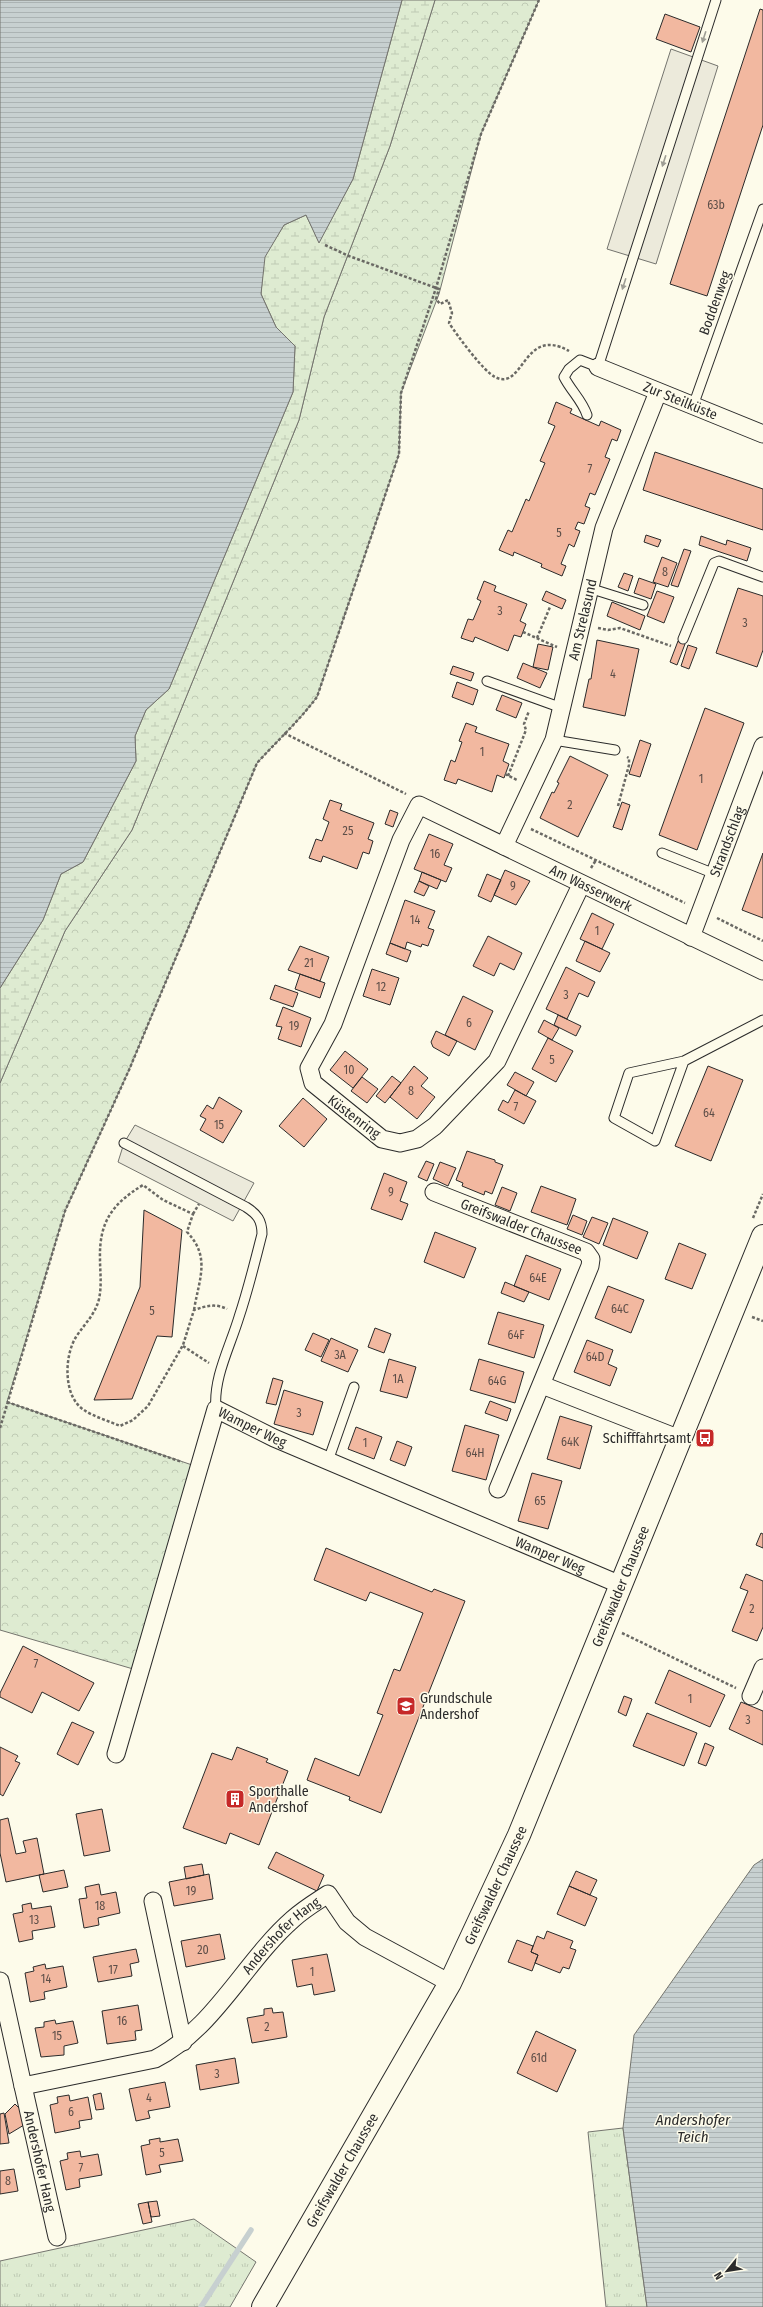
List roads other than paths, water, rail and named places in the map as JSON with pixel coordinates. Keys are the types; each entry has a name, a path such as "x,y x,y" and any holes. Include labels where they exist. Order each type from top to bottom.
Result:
{"main road":[{"name":"Greifswalder Chaussee","path":"264,2307 450,1983 519,1835 680,1439 757,1230"}],"street":[{"name":"Zur Steilküste","path":"598,367 763,434"},
{"name":"Am Strelasund","path":"504,846 554,740 604,528 658,392"},
{"name":"Strandschlag","path":"691,937 763,746"},
{"name":"Am Wasserwerk","path":"418,805 581,885 763,971"},
{"name":"Küstenring","path":"418,805 401,840 333,1024 309,1068 313,1083 382,1139 400,1143 417,1139 435,1126 497,1060 581,885"},
{"name":"Greifswalder Chaussee","path":"434,1192 586,1252 591,1259 590,1266 542,1385 498,1489"},
{"path":"542,1385 680,1439"},
{"name":"Wamper Weg","path":"116,1754 216,1409 250,1427 328,1461 621,1585"},
{"path":"751,1696 763,1668"},
{"name":"Andershofer Hang","path":"23,2086 155,2059 183,2042 199,2028 293,1919 328,1894 346,1922 365,1937 450,1983"},
{"path":"152,1901 183,2042"},
{"name":"Andershofer Hang","path":"0,1981 57,2237"}],"lane":[{"path":"587,415 582,402 570,388 564,377 569,369 580,360 598,367 716,0"},
{"name":"Boddenweg","path":"693,406 763,209"},
{"path":"683,638 714,563 719,562 763,577"},
{"path":"589,588 643,605"},
{"path":"487,681 562,708"},
{"path":"554,740 615,750"},
{"path":"662,854 715,874"},
{"path":"684,1061 655,1141 614,1118 629,1073 684,1061 763,1020"},
{"path":"124,1143 256,1214 262,1224 262,1234 240,1316 221,1370 214,1397 216,1409"},
{"path":"328,1461 354,1387"}],"water":[{"path":"0,0 402,0 353,179 319,243 306,215 284,225 265,257 261,294 276,327 295,346 293,392 169,689 146,710 135,736 136,761 83,862 61,874 43,920 0,988"},
{"name":"Andershofer Teich","path":"763,1859 763,2307 647,2307 623,2128 634,2035 754,1865"}],"waterway":[{"path":"201,2307 251,2230"}],"place":[{"name":"Schifffahrtsamt","path":"705,1438"},
{"name":"Grundschule Andershof","path":"406,1706"},
{"name":"Sporthalle Andershof","path":"235,1799"}]}
